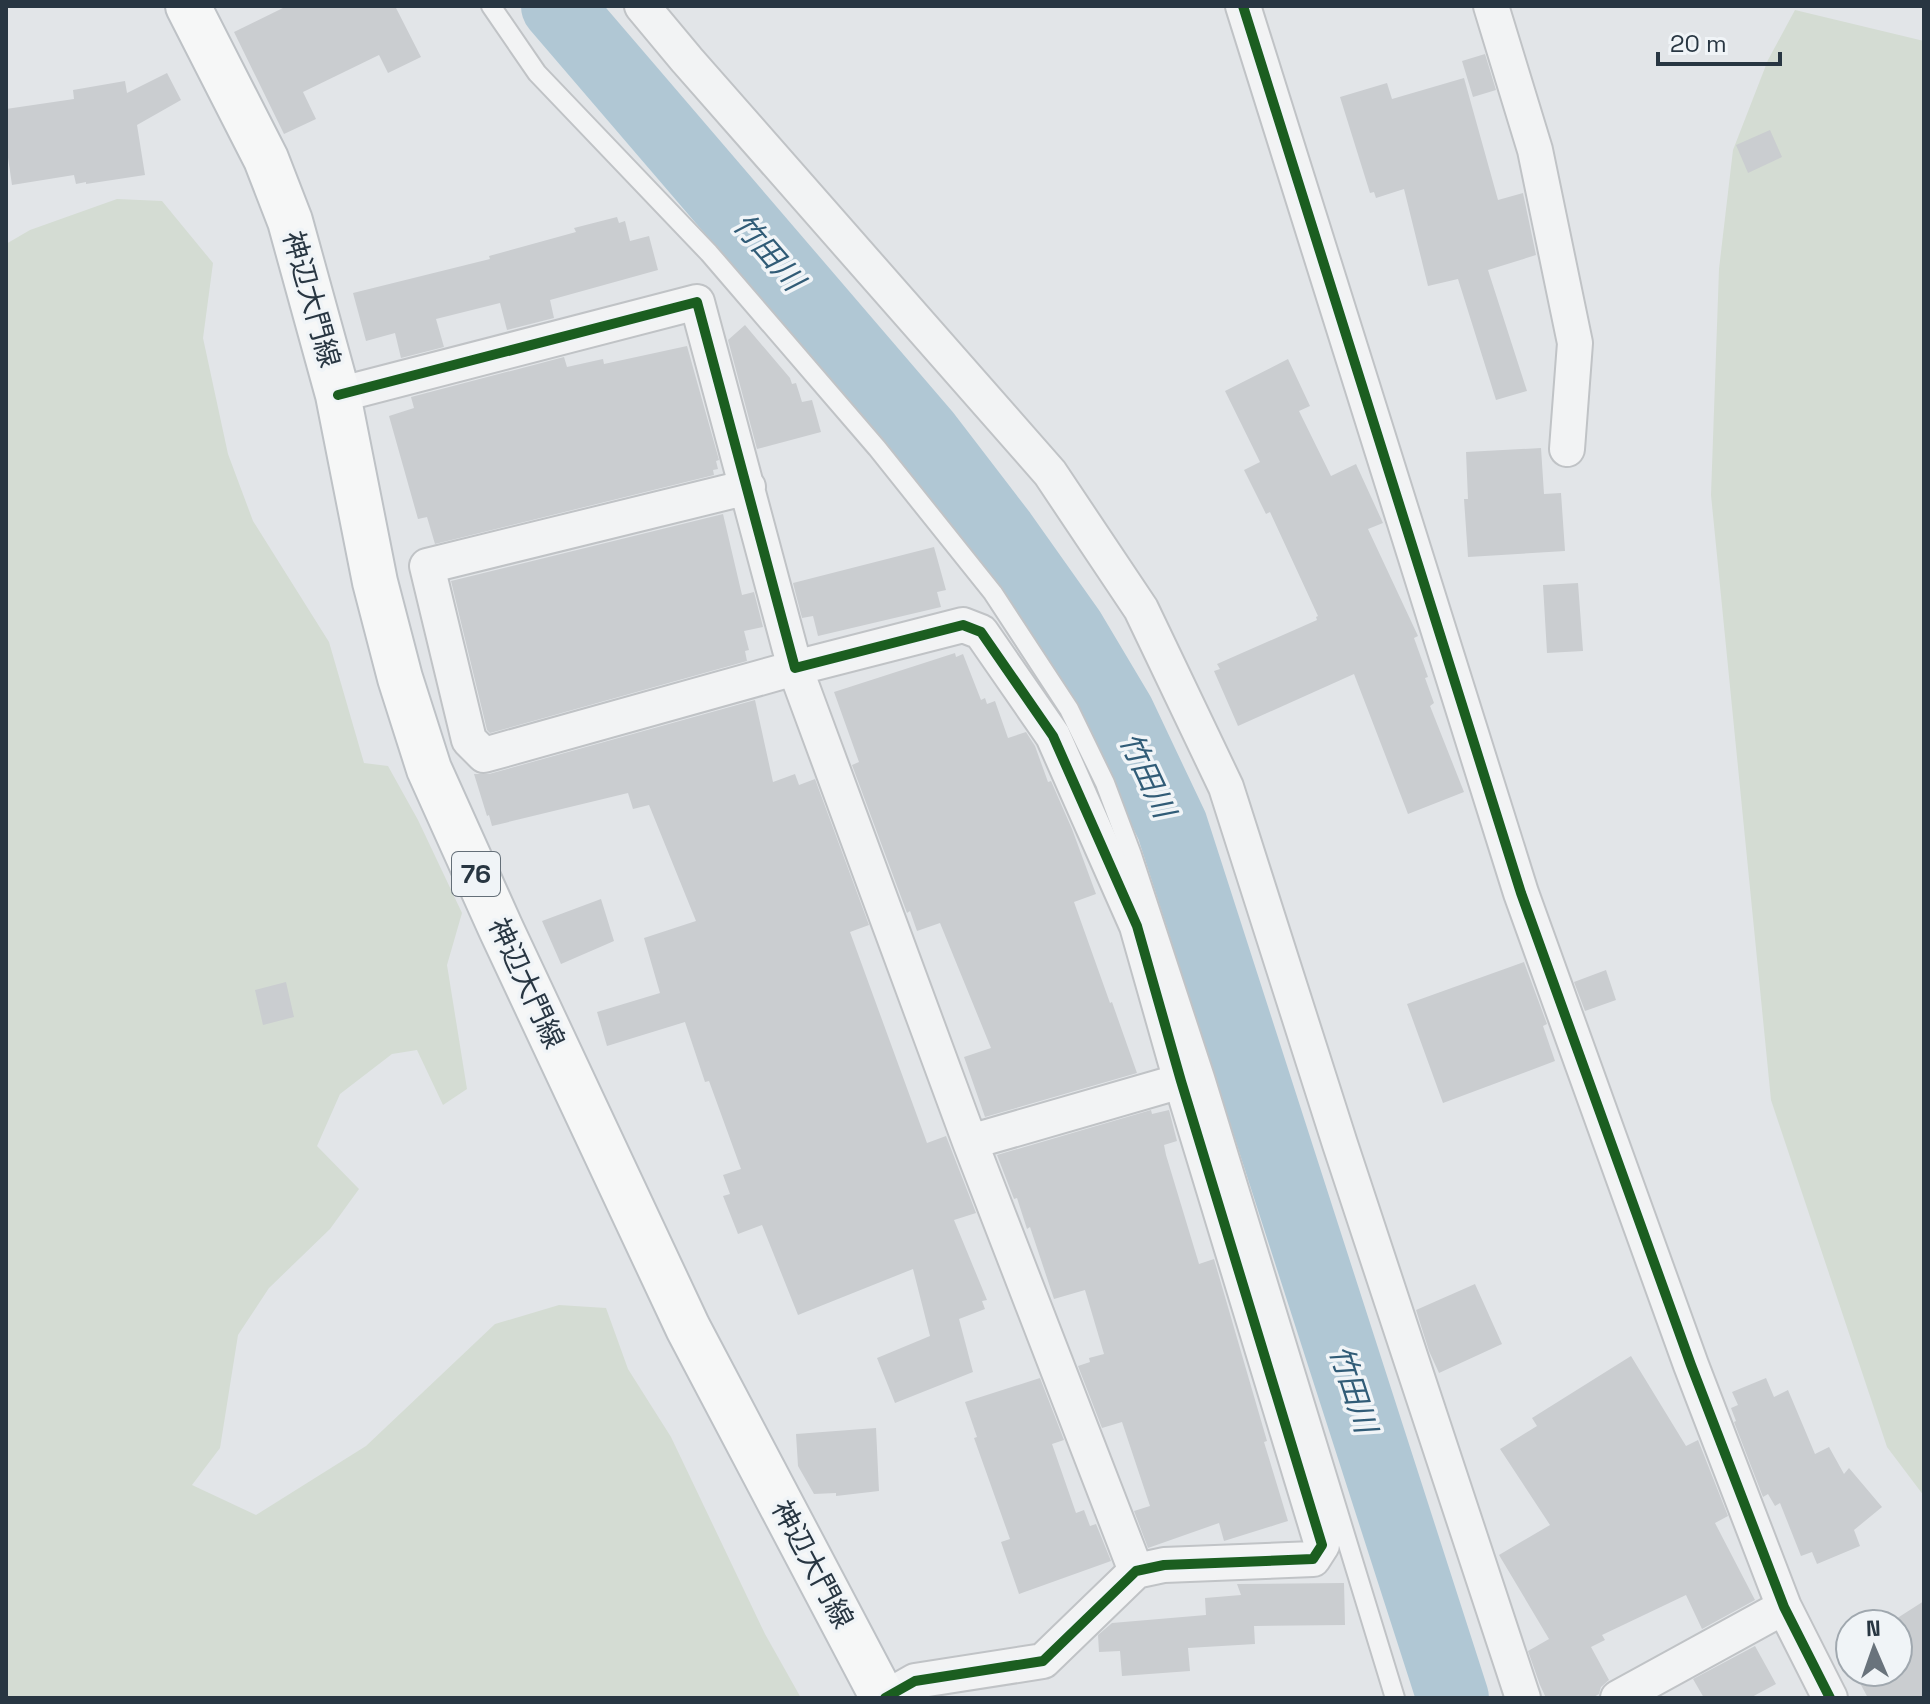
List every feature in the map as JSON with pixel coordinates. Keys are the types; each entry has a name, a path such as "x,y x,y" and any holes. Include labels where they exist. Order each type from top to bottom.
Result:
{"main road":[{"name":"神辺大門線","path":"201,10 290,221 338,395 375,582 400,678 429,769 688,1328 884,1698"}],"street":[{"path":"642,6 1050,473 1141,609 1226,787 1523,1698"},
{"path":"1243,6 1521,893 1691,1365 1784,1607 1830,1698"},
{"path":"1491,6 1535,150 1575,343 1567,449"},
{"path":"338,395 697,302 795,668 970,1142 1136,1571"},
{"path":"748,487 427,566 469,740 484,755 795,668 963,625 981,632 1053,736 1137,926 1322,1545 1313,1559 1164,1565 1136,1571 1043,1661 915,1681 884,1698"},
{"path":"970,1142 1181,1081"},
{"path":"1618,1698 1784,1607"}],"lane":[{"path":"491,6 537,73 709,253 877,448 993,593 1069,709 1105,783 1132,855 1201,1062 1395,1698"}],"shaded area":[{"path":"1795,10 1924,41 1924,1496 1887,1447 1771,1100 1711,495 1719,269 1733,150 1768,60"},
{"path":"117,199 162,201 213,263 203,338 228,454 253,521 329,642 364,763 388,766 418,820 462,913 447,965 467,1089 443,1105 417,1050 392,1054 340,1094 317,1146 359,1189 330,1229 269,1288 238,1335 220,1448 192,1485 256,1515 366,1446 495,1324 559,1305 606,1308 628,1369 671,1437 765,1634 801,1698 6,1698 6,244 30,230"}],"building":[{"path":"287,6 395,6 421,57 388,73 379,55 303,92 316,119 284,134 234,32"},
{"path":"1485,54 1496,90 1473,97 1462,61"},
{"path":"167,73 181,100 137,125 145,175 76,184 74,175 12,185 6,144 6,109 74,99 73,90 125,81 127,93"},
{"path":"1464,78 1498,200 1523,193 1536,255 1488,270 1527,391 1496,400 1458,279 1428,286 1404,189 1376,198 1374,192 1370,193 1340,97 1387,83 1392,99"},
{"path":"1770,130 1782,157 1748,173 1736,145"},
{"path":"617,217 619,223 625,221 630,241 649,236 658,270 550,300 554,318 507,330 500,303 436,319 444,347 401,358 395,333 366,341 353,293 490,259 489,256"},
{"path":"745,325 792,384 796,383 802,402 812,400 821,432 757,449 728,340"},
{"path":"687,346 719,460 716,461 718,469 713,470 714,475 435,544 427,517 418,519 389,416 414,408 411,397 564,357 567,367 603,359 604,364"},
{"path":"1288,359 1310,406 1299,411 1331,476 1356,464 1383,523 1368,529 1418,636 1414,638 1434,703 1430,706 1464,792 1408,814 1354,674 1238,726 1214,671 1220,669 1217,664 1317,620 1318,616 1270,512 1266,514 1244,470 1260,462 1225,391"},
{"path":"1541,448 1544,494 1561,493 1565,551 1468,557 1464,499 1468,499 1466,452"},
{"path":"723,514 742,595 754,592 763,627 744,631 749,650 745,651 747,661 490,733 487,730 451,581"},
{"path":"934,547 946,590 937,592 941,607 818,636 813,616 802,618 793,583"},
{"path":"1578,583 1583,651 1547,653 1543,585"},
{"path":"955,653 956,657 963,654 981,700 985,698 987,704 995,701 1008,738 1026,732 1072,829 1096,894 1074,902 1137,1073 985,1117 964,1057 991,1048 940,923 917,931 910,911 907,913 852,765 859,762 834,692"},
{"path":"755,700 773,782 795,774 799,785 815,779 869,925 850,932 927,1143 946,1136 976,1213 954,1220 987,1300 982,1301 985,1309 959,1319 973,1372 895,1403 877,1358 930,1336 913,1269 798,1315 762,1225 738,1234 723,1196 730,1194 723,1175 741,1169 709,1081 705,1082 685,1022 607,1046 597,1012 660,993 644,938 696,921 649,805 633,809 628,793 492,826 474,774 489,774"},
{"path":"601,899 614,941 561,964 542,921"},
{"path":"1524,962 1547,1024 1543,1026 1555,1061 1443,1103 1407,1004"},
{"path":"1606,970 1616,1000 1585,1011 1574,982"},
{"path":"286,982 294,1017 263,1025 255,990"},
{"path":"1151,1110 1152,1114 1169,1110 1177,1141 1164,1145 1166,1155 1199,1264 1214,1259 1288,1521 1224,1541 1219,1523 1148,1548 1134,1511 1150,1506 1122,1422 1102,1428 1078,1366 1090,1362 1089,1358 1104,1354 1085,1290 1054,1299 1030,1227 1027,1229 997,1155"},
{"path":"1475,1284 1502,1344 1439,1373 1416,1310"},
{"path":"1631,1356 1686,1446 1698,1440 1728,1516 1715,1523 1755,1600 1702,1629 1686,1595 1602,1635 1605,1640 1591,1647 1609,1680 1601,1687 1599,1694 1592,1698 1546,1698 1528,1651 1549,1639 1499,1555 1550,1525 1500,1449 1537,1426 1532,1418"},
{"path":"1040,1378 1064,1440 1052,1444 1076,1513 1084,1510 1090,1526 1096,1524 1111,1561 1019,1594 1001,1542 1010,1539 974,1438 977,1437 965,1402"},
{"path":"1766,1378 1774,1397 1788,1390 1815,1454 1829,1447 1844,1474 1849,1468 1882,1507 1854,1530 1860,1546 1817,1564 1812,1552 1801,1556 1780,1503 1775,1506 1768,1494 1763,1497 1734,1422 1731,1408 1738,1405 1732,1392"},
{"path":"876,1428 879,1491 836,1496 836,1493 814,1494 798,1466 796,1434"},
{"path":"1344,1583 1345,1625 1254,1626 1255,1644 1188,1648 1190,1671 1122,1676 1120,1651 1099,1652 1098,1635 1112,1623 1206,1615 1205,1598 1241,1595 1237,1584"},
{"path":"1924,1601 1924,1698 1868,1698 1863,1688 1914,1688 1913,1608"},
{"path":"1755,1646 1776,1684 1750,1698 1704,1698 1693,1679"}],"waterway":[{"name":"竹田川","path":"557,6 925,435 1069,630 1119,714 1172,826 1453,1698"}],"cycle path":[{"path":"1243,6 1521,893 1691,1365 1784,1607 1830,1698"},
{"path":"338,395 697,302 795,668 963,625 981,632 1053,736 1137,926 1322,1545 1313,1559 1164,1565 1136,1571 1043,1661 915,1681 885,1698"}]}
